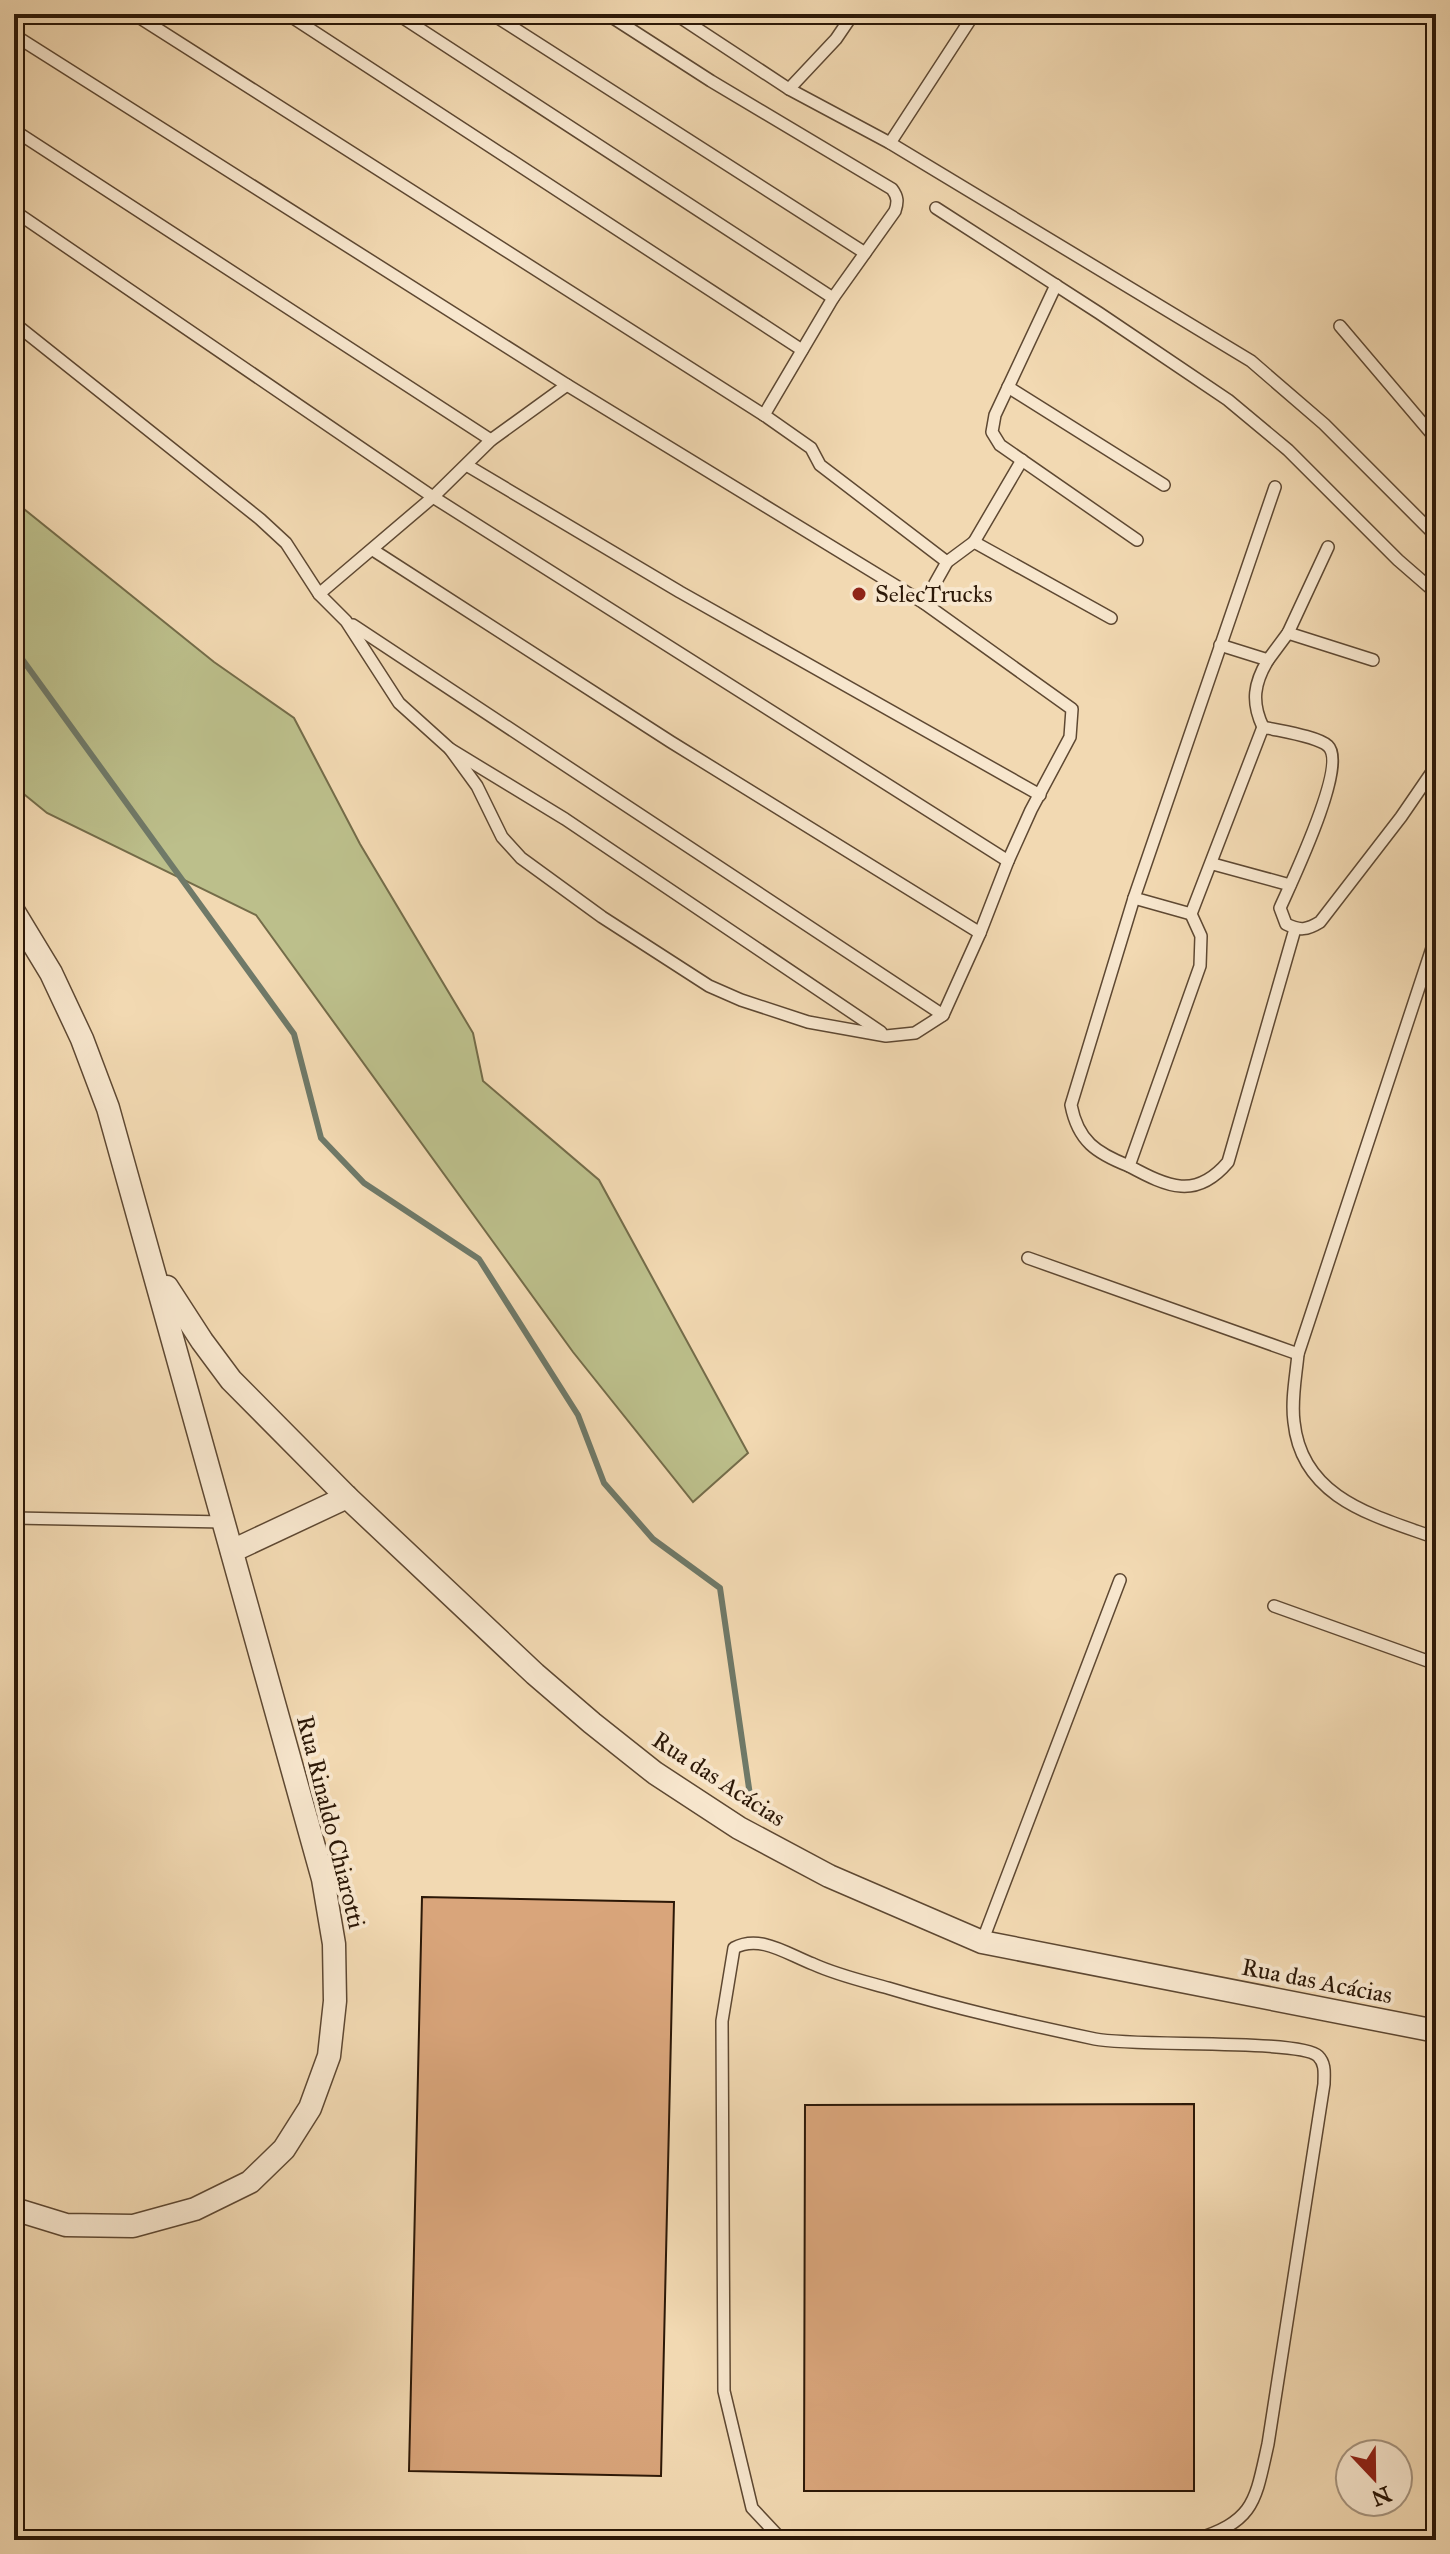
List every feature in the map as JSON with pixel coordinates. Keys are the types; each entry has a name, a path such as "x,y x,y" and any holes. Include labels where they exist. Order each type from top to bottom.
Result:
{"street":[{"name":"Rua Rinaldo Chiarotti","path":"14,912 51,973 82,1039 108,1108 323,1879 334,1944 335,2001 329,2056 310,2108 284,2149 250,2182 195,2209 133,2226 66,2225 14,2209"},
{"name":"Rua das Acácias","path":"154,1266 231,1380 347,1497 535,1674 655,1773 739,1828 829,1876 982,1942 1436,2031"},
{"path":"232,1551 347,1497"}],"lane":[{"path":"134,14 764,415 811,448 820,465 947,562"},
{"path":"287,14 802,350"},
{"path":"397,14 833,298"},
{"path":"492,14 865,253"},
{"path":"607,14 711,81 892,189 898,203 833,298 764,415"},
{"path":"675,14 789,89 890,143 1251,361 1324,424 1436,536"},
{"path":"789,89 836,39 853,14"},
{"path":"890,143 974,14"},
{"path":"14,35 567,385 924,603 1072,709 1070,737 1031,810 943,1015 915,1033 886,1036 808,1022 741,1000 709,986 602,917 521,858 502,837 477,786 450,749"},
{"path":"14,130 491,440"},
{"path":"936,208 1228,400 1288,450 1398,560 1436,593"},
{"path":"14,211 433,497 1008,861"},
{"path":"1056,285 995,415 992,432 1000,445 1137,540"},
{"path":"14,323 260,519 286,543 319,594 346,621 943,1015"},
{"path":"1340,326 1436,439"},
{"path":"319,594 468,466 491,440 567,385"},
{"path":"1008,387 1164,485"},
{"path":"924,603 947,562 974,542 1022,460"},
{"path":"468,466 680,592 1040,795"},
{"path":"1275,487 1134,898 1071,1105 1075,1125 1096,1151 1152,1178 1195,1187 1214,1179 1228,1162 1295,929"},
{"path":"974,542 1111,618"},
{"path":"1129,1166 1200,966 1201,936 1191,914 1213,864 1263,727 1255,703 1259,675 1288,633 1328,547"},
{"path":"373,550 658,734 980,933"},
{"path":"346,621 399,703 450,749 565,819 886,1036"},
{"path":"1288,633 1373,660"},
{"path":"1220,645 1268,660"},
{"path":"1263,727 1323,742 1331,748 1333,757 1332,774 1308,843 1280,908 1281,917 1295,929 1306,930 1320,922 1436,766"},
{"path":"1213,864 1290,885"},
{"path":"1134,898 1191,914"},
{"path":"1436,936 1298,1354 1294,1422 1301,1450 1313,1471 1331,1492 1353,1507 1436,1538"},
{"path":"1028,1258 1298,1354"},
{"path":"14,1518 224,1522"},
{"path":"982,1942 1120,1580"},
{"path":"1274,1606 1436,1664"},
{"path":"782,2540 752,2508 724,2391 722,2021 734,1948 746,1941 763,1943 824,1969 971,2013 1111,2042 1275,2046 1309,2050 1319,2056 1325,2067 1324,2084 1268,2444 1257,2494 1244,2515 1231,2526 1194,2540"}],"green space":[{"path":"14,501 214,662 294,718 360,844 473,1033 483,1081 599,1180 748,1453 693,1502 573,1352 256,915 47,813 14,786"}],"building":[{"path":"422,1897 674,1902 661,2476 409,2471"},
{"path":"1194,2104 1194,2491 804,2491 805,2105"}],"waterway":[{"path":"14,648 294,1034 321,1138 364,1183 479,1259 578,1415 604,1483 653,1539 720,1588 752,1809"}],"place":[{"name":"SelecTrucks","path":"859,594"}]}
